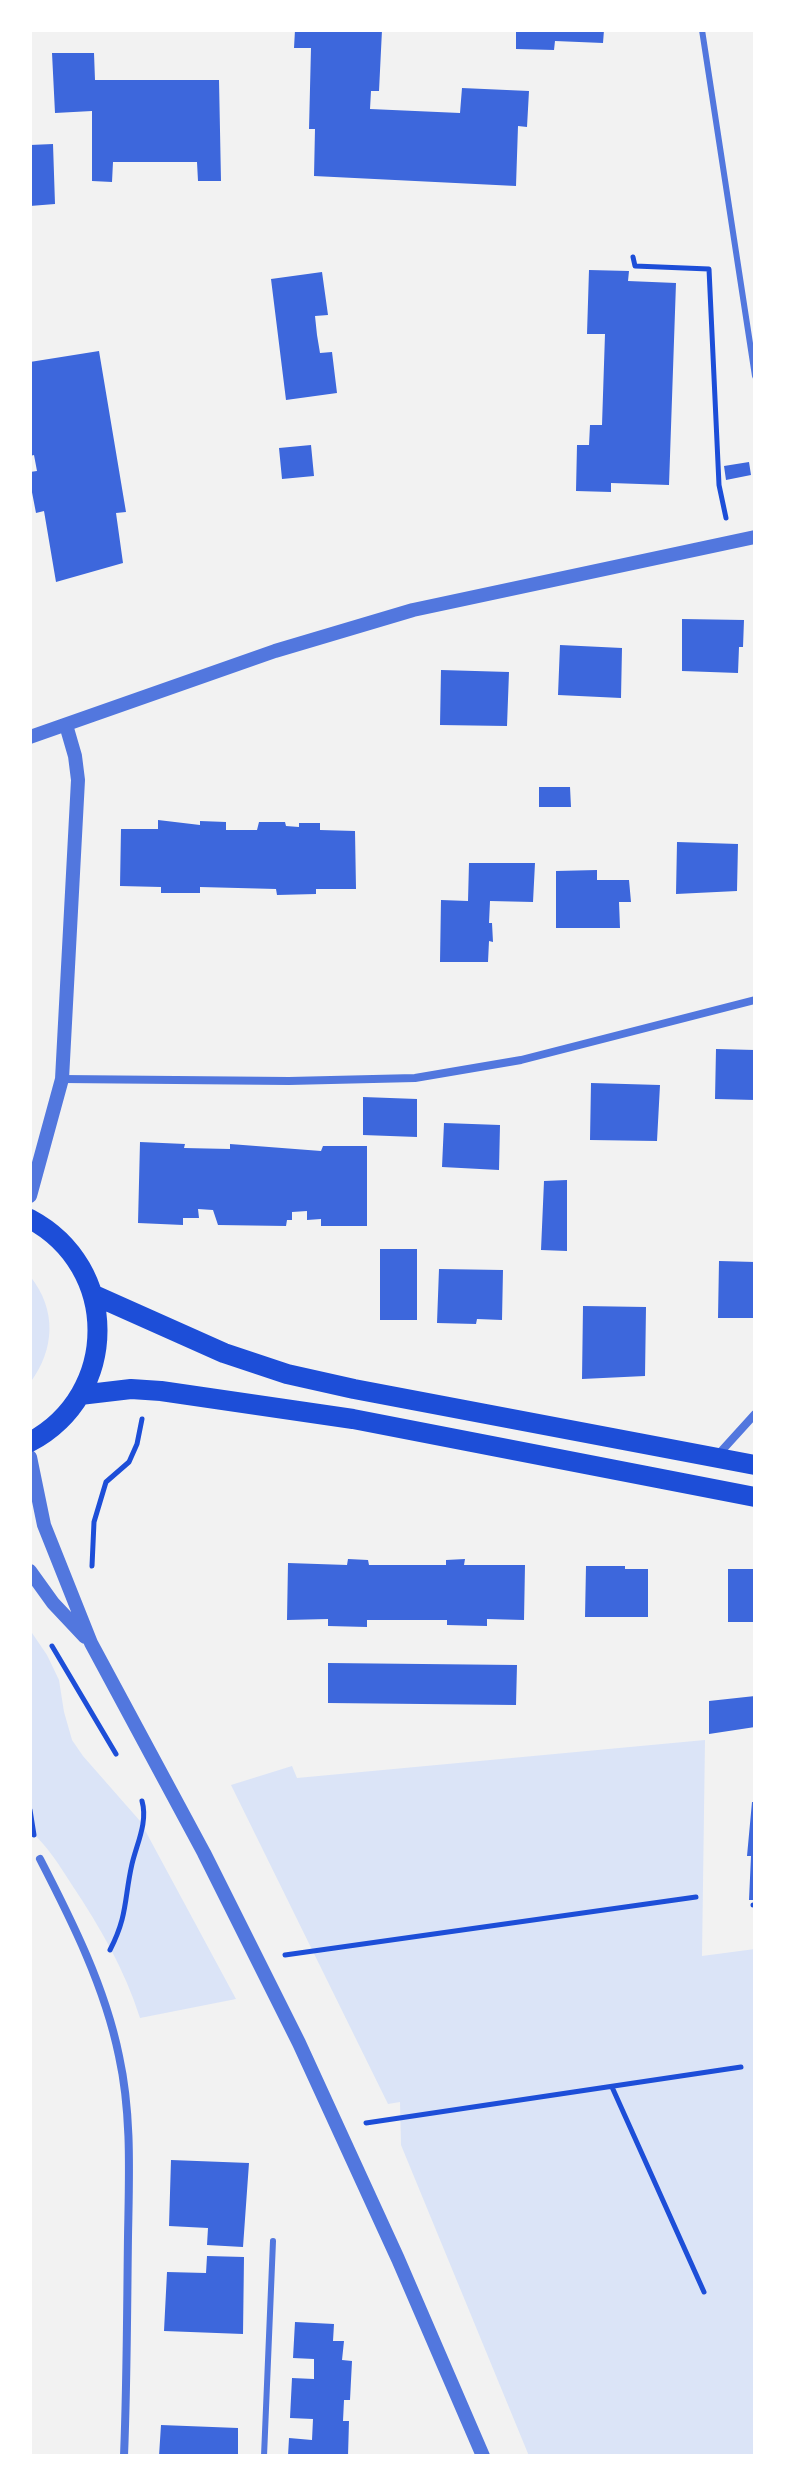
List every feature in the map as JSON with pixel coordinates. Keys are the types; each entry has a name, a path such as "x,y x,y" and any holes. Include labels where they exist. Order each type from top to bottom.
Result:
{"main road":[{"path":"30,1219 67,1247 83,1269 94,1295 98,1324 96,1353 80,1395 58,1422 30,1442"},
{"path":"94,1295 224,1353 287,1374 755,1465"},
{"path":"80,1395 148,1390 353,1419 755,1497"}],"street":[{"path":"30,737 275,651 413,610 755,537"},
{"path":"30,1196 62,1079 78,780 66,725"},
{"path":"62,1079 289,1081 415,1078 521,1060 755,1000"},
{"path":"716,1457 755,1414"},
{"path":"30,1457 44,1525 91,1643 257,1959 339,2127 483,2456"},
{"path":"30,1571 53,1603 91,1643"},
{"path":"40,1859 71,1920 95,1979 109,2015 120,2058 129,2166 124,2456"}],"lane":[{"path":"702,30 755,376"},
{"path":"264,2456 273,2241"}],"path":[{"path":"633,257 635,266 709,269 719,485 731,542"},
{"path":"92,1570 94,1522 106,1482 123,1469 133,1454 148,1390"},
{"path":"47,1638 118,1758"},
{"path":"95,1979 124,1920 132,1864 143,1823 141,1798"},
{"path":"257,1959 696,1897"},
{"path":"339,2127 741,2067"},
{"path":"612,2087 704,2292"}],"shaded area":[{"path":"30,1276 45,1302 50,1330 44,1357 30,1383"},
{"path":"30,1630 59,1680 72,1740 140,1821 236,1999 140,2018 127,1983 102,1933 53,1856 30,1831"},
{"path":"705,1740 702,1956 755,1949 755,2456 529,2456 401,2145 400,2102 388,2104 231,1785 292,1766 297,1778"}],"building":[{"path":"295,30 382,30 379,91 371,91 370,109 460,113 462,88 529,91 527,127 518,126 516,186 314,176 315,129 309,129 311,48 294,48"},
{"path":"516,30 604,30 603,43 555,41 554,50 516,49"},
{"path":"52,53 94,53 95,80 219,80 221,181 198,181 197,162 113,162 112,182 92,181 92,111 55,113"},
{"path":"53,144 55,204 30,206 30,145"},
{"path":"589,270 629,271 628,281 676,283 669,485 611,483 611,492 576,491 577,445 589,445 590,425 602,425 605,334 587,334"},
{"path":"322,272 328,315 315,316 317,335 320,353 332,352 337,393 286,400 271,279"},
{"path":"99,351 126,512 116,513 123,563 56,582 44,511 36,513 30,482 30,472 37,471 34,455 30,456 30,362"},
{"path":"311,445 314,476 282,479 279,448"},
{"path":"749,462 751,475 726,480 724,466"},
{"path":"682,619 744,620 738,673 682,671"},
{"path":"560,645 622,648 621,698 558,695"},
{"path":"441,670 509,672 507,726 440,725"},
{"path":"539,787 570,787 571,807 539,807"},
{"path":"158,820 200,825 200,821 226,822 226,830 257,830 259,822 285,822 286,826 320,823 320,830 355,831 356,889 316,889 316,894 277,895 276,889 200,887 200,893 161,893 161,887 120,886 121,829 158,829"},
{"path":"677,842 738,844 737,891 676,894"},
{"path":"469,863 535,863 533,902 490,901 489,923 492,923 493,942 489,941 488,962 440,962 441,900 468,901"},
{"path":"597,870 597,880 629,880 631,902 619,902 620,928 556,928 556,871"},
{"path":"716,1049 755,1050 755,1100 715,1099"},
{"path":"591,1083 660,1085 657,1141 590,1140"},
{"path":"363,1097 417,1099 417,1137 363,1135"},
{"path":"444,1123 500,1125 499,1170 442,1167"},
{"path":"140,1142 185,1144 184,1148 230,1149 230,1144 321,1151 323,1146 367,1146 367,1226 321,1226 321,1219 307,1220 307,1211 292,1212 292,1220 287,1220 286,1226 218,1225 213,1210 198,1209 199,1218 183,1218 183,1225 138,1223"},
{"path":"567,1180 567,1251 541,1250 544,1181"},
{"path":"380,1249 417,1249 417,1320 380,1320"},
{"path":"719,1261 755,1262 755,1318 718,1318"},
{"path":"439,1269 503,1270 502,1320 477,1319 476,1324 437,1323"},
{"path":"583,1306 646,1307 645,1376 582,1379"},
{"path":"348,1559 368,1560 369,1565 446,1565 446,1560 465,1559 464,1565 525,1565 524,1620 487,1619 487,1626 447,1625 447,1620 367,1620 367,1627 328,1626 328,1619 287,1620 288,1563 347,1565"},
{"path":"586,1566 648,1569 648,1617 585,1617"},
{"path":"728,1569 755,1569 755,1622 728,1622"},
{"path":"328,1663 517,1665 516,1705 328,1703"},
{"path":"755,1696 755,1727 709,1734 709,1701"},
{"path":"752,1802 755,1802 755,1900 749,1900 751,1856 747,1856"},
{"path":"171,2160 249,2163 243,2247 207,2245 208,2228 169,2226"},
{"path":"207,2256 244,2257 243,2334 164,2331 167,2272 206,2273"},
{"path":"295,2322 334,2324 333,2341 344,2341 342,2360 352,2361 350,2400 344,2400 343,2421 349,2421 348,2456 288,2456 289,2438 312,2440 313,2419 290,2418 292,2378 314,2379 314,2359 293,2358"},
{"path":"161,2425 238,2428 238,2456 159,2456"}]}
